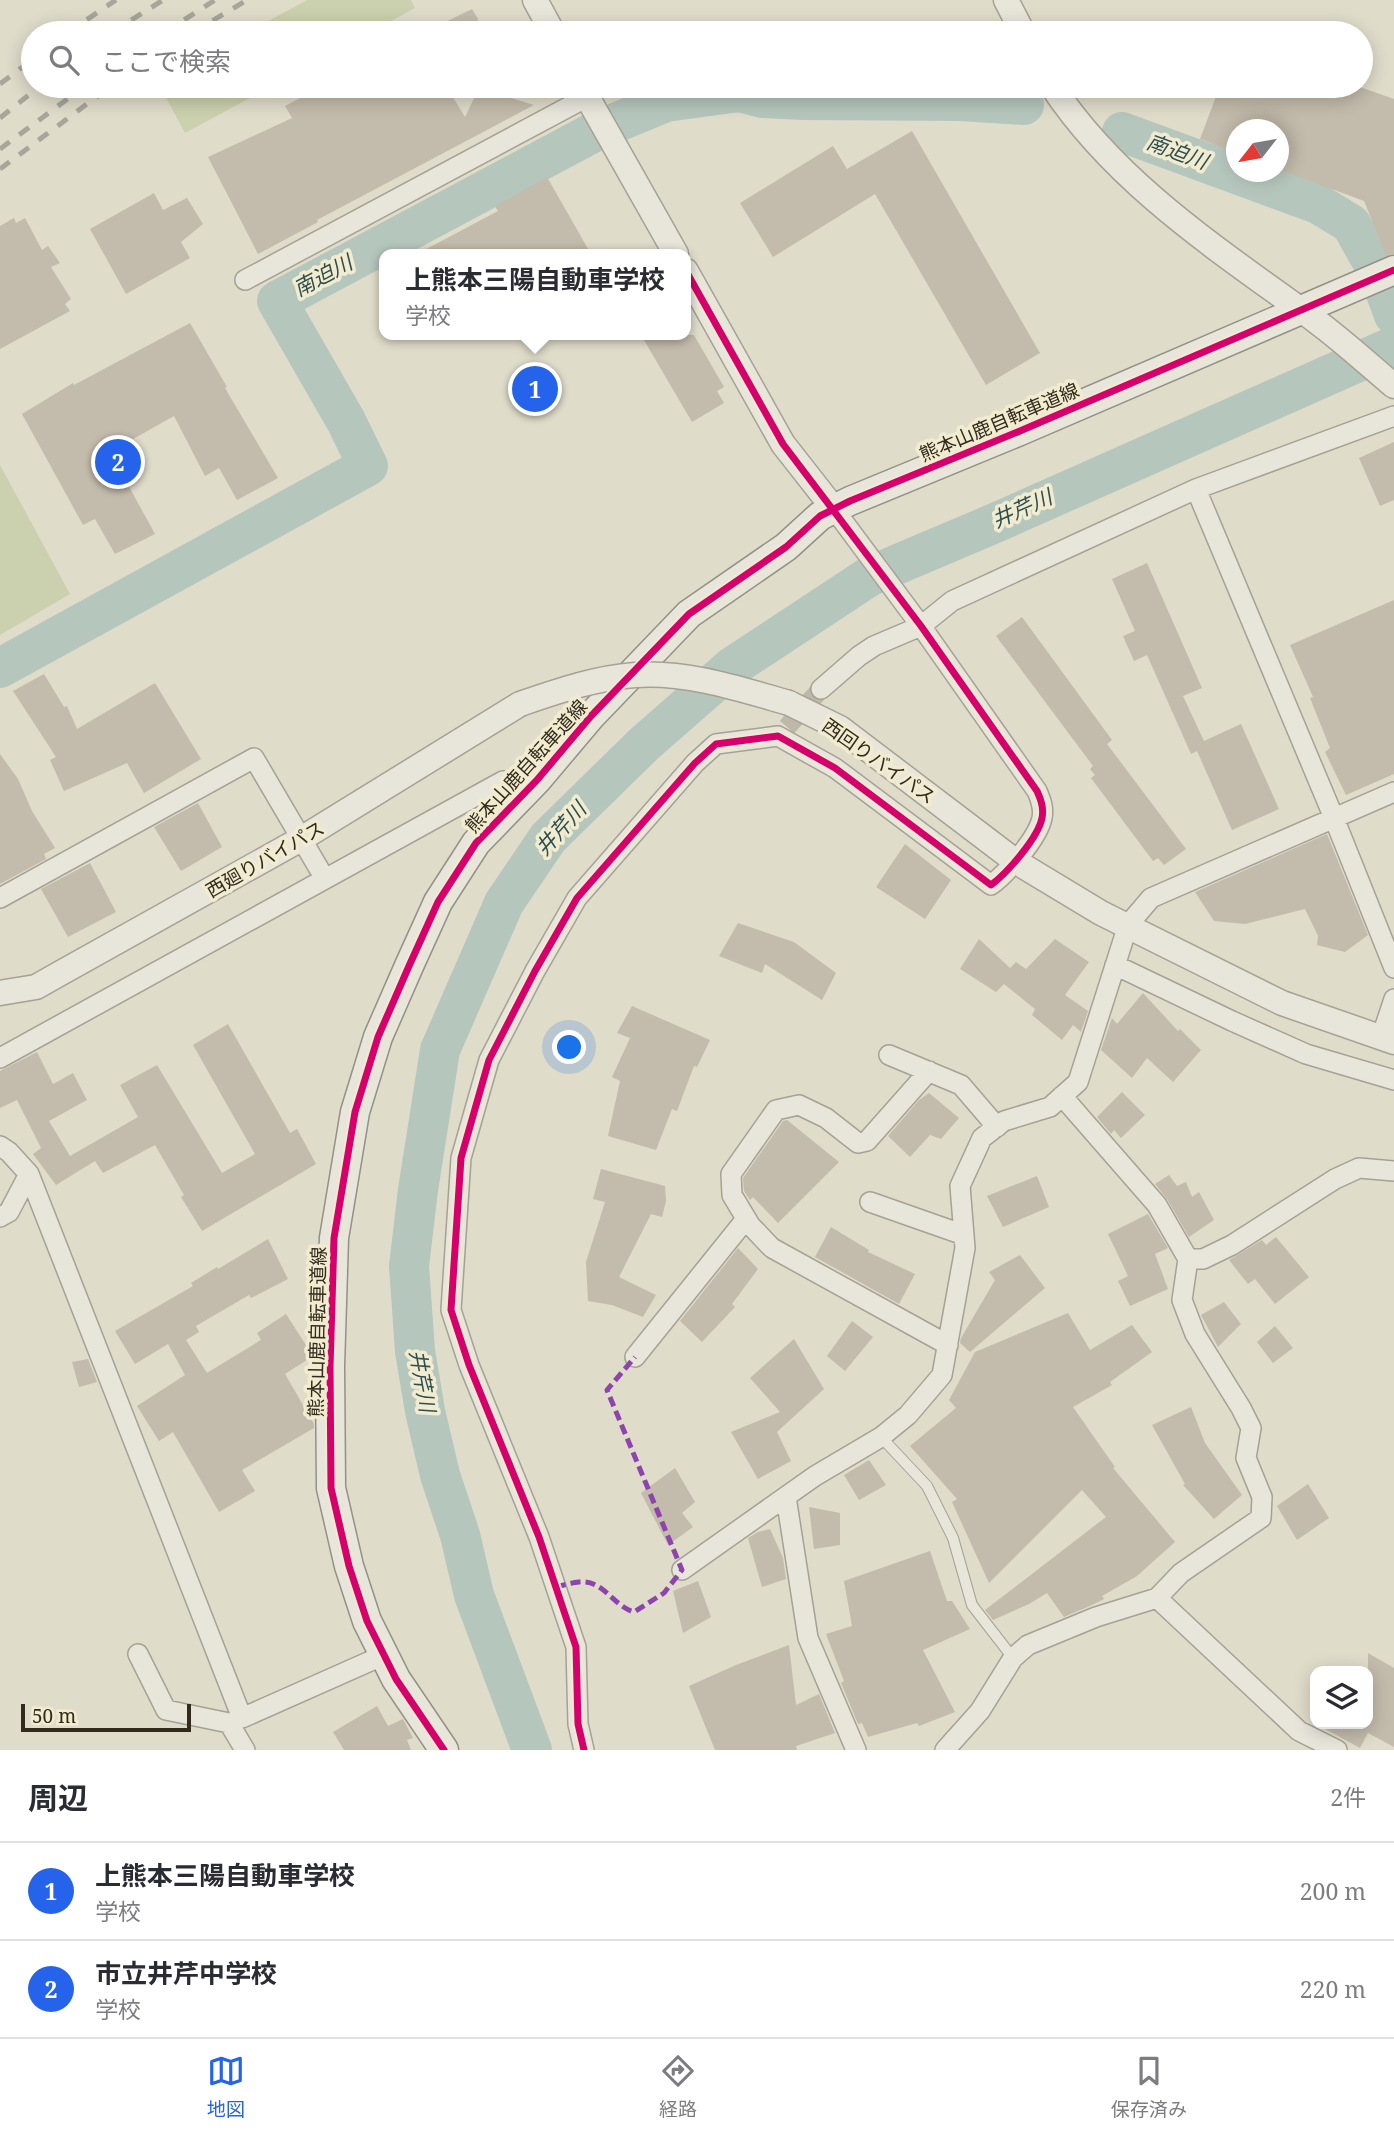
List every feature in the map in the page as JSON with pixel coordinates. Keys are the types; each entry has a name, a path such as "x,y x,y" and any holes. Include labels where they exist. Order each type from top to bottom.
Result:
{"main road":[{"name":"熊本山鹿自転車道線","path":"444,1750 384,1655 367,1621 349,1566 331,1488 330,1367 334,1238 355,1112 379,1037 438,902 476,843 537,780 591,716 689,614 786,547 820,516 840,518 1020,431 1308,316 1394,270"}],"street":[{"path":"535,0 543,21"},
{"path":"1006,0 1017,21"},
{"path":"245,280 585,98"},
{"path":"588,98 673,249"},
{"path":"1060,98 1109,155 1156,201 1217,250 1308,316 1394,386"},
{"path":"584,1750 578,1724 576,1647 539,1537 469,1365 451,1310 461,1158 489,1060 577,898 695,763 716,744 785,722 835,768 991,885 1003,876 1030,841 1042,820 1043,805 1037,791 918,621 783,444 691,282"},
{"path":"821,689 867,651 952,601 1196,489 1394,416"},
{"path":"1196,489 1394,968"},
{"name":"西回りバイパス","path":"520,704 584,683 636,675 677,677 730,686 785,722 840,728 1015,860 1101,914 1282,1003 1387,1040"},
{"name":"西廻りバイパス","path":"0,993 36,987 301,839 520,704"},
{"path":"0,898 254,758 325,879"},
{"path":"0,1058 503,781 537,780"},
{"path":"682,1570 786,1497 881,1437 908,1415 942,1375 965,1248 960,1186 982,1138 1004,1121 1051,1107 1078,1082 1128,925 1137,912 1151,898 1394,792"},
{"path":"1115,965 1306,1054 1394,1080"},
{"path":"1387,1040 1394,999"},
{"path":"889,1055 961,1085 997,1127"},
{"path":"929,1070 867,1141 858,1143 826,1118 799,1105 776,1110 731,1174 732,1195 747,1219 772,1248 948,1345"},
{"path":"945,1750 979,1711 1013,1658 1028,1644 1096,1617 1157,1598 1181,1573 1261,1518 1262,1497 1246,1458 1251,1428 1195,1334 1182,1300 1188,1259 1157,1205 1062,1096"},
{"path":"0,1146 29,1174 245,1750"},
{"path":"1188,1259 1203,1259 1232,1245 1335,1179 1359,1168 1394,1171"},
{"path":"0,1217 9,1212 29,1174"},
{"path":"870,1202 964,1235"},
{"path":"635,1357 747,1219"},
{"path":"786,1497 808,1637 856,1750"},
{"path":"1157,1598 1299,1731 1337,1750"},
{"path":"138,1654 166,1710 236,1721 384,1655"}],"lane":[{"path":"881,1437 926,1486 953,1538 972,1605 1013,1658"}],"green space":[{"path":"307,0 411,0 415,8 391,21 268,21"},
{"path":"166,98 250,98 185,133"},
{"path":"0,465 70,594 0,635"}],"building":[{"path":"472,9 478,19 477,21 448,21"},
{"path":"1373,92 1394,99 1394,254 1386,255 1364,201 1289,173 1289,119 1226,119 1226,149 1200,139 1215,98 1373,98"},
{"path":"300,98 453,98 465,117 474,98 511,98 534,105 258,254 208,157 292,118 285,106"},
{"path":"912,131 1040,353 986,385 875,194 773,257 740,203 833,146 847,169"},
{"path":"547,177 588,249 426,249 498,211 495,206"},
{"path":"154,193 163,210 187,198 203,224 181,242 190,258 126,294 90,229"},
{"path":"14,218 16,223 25,218 42,250 48,246 60,263 51,267 71,299 65,304 70,311 0,349 0,226"},
{"path":"190,323 278,478 237,500 219,468 205,476 174,416 110,452 155,534 115,554 95,519 83,525 22,414 73,383 74,385"},
{"path":"691,335 694,335 724,387 717,391 724,403 692,422 644,340 691,340"},
{"path":"1394,442 1394,500 1380,506 1359,458"},
{"path":"1147,563 1202,688 1183,696 1204,741 1241,724 1279,809 1232,830 1197,751 1191,754 1147,655 1134,661 1123,636 1135,631 1112,579"},
{"path":"1394,600 1394,774 1346,795 1325,752 1330,748 1310,698 1313,697 1290,645"},
{"path":"1022,617 1112,740 1107,744 1186,849 1164,865 1158,858 1153,861 1091,778 1095,775 1090,769 1093,766 996,636"},
{"path":"44,674 64,707 67,706 77,729 155,683 201,759 144,793 127,763 64,791 50,760 56,757 13,691"},
{"path":"0,754 18,779 32,811 55,848 44,854 46,859 0,884"},
{"path":"198,803 222,847 181,871 154,827"},
{"path":"1327,834 1368,935 1345,952 1317,945 1318,936 1305,909 1245,924 1214,921 1195,892"},
{"path":"905,844 951,880 925,919 876,887"},
{"path":"90,863 116,912 68,937 41,889"},
{"path":"738,923 794,942 836,973 822,1000 765,964 762,973 719,956"},
{"path":"979,939 1010,968 1016,962 1026,969 1055,939 1089,962 1065,995 1088,1011 1081,1032 1073,1025 1062,1040 1032,1015 1035,1009 1004,984 996,992 960,969"},
{"path":"1143,993 1178,1031 1180,1029 1201,1050 1173,1082 1147,1058 1132,1078 1101,1050 1112,1018 1117,1024"},
{"path":"632,1006 710,1040 697,1067 694,1066 677,1111 672,1109 656,1150 608,1136 620,1081 612,1077 630,1038 617,1033"},
{"path":"228,1024 290,1133 297,1129 316,1164 202,1231 181,1197 184,1195 155,1145 103,1173 95,1161 56,1185 33,1154 41,1148 17,1100 0,1108 0,1071 37,1052 53,1084 73,1073 87,1100 49,1121 70,1156 138,1117 120,1085 157,1065 222,1173 255,1154 193,1045"},
{"path":"1122,1092 1145,1115 1121,1138 1114,1130 1111,1134 1097,1117"},
{"path":"929,1093 959,1118 941,1139 930,1135 910,1157 888,1136 919,1100"},
{"path":"787,1120 839,1162 778,1223 753,1197 750,1200 744,1191 743,1178 783,1121"},
{"path":"601,1169 665,1186 666,1201 662,1217 651,1214 619,1277 656,1295 643,1317 612,1305 588,1301 586,1262 605,1202 593,1199"},
{"path":"1169,1175 1177,1186 1186,1182 1192,1197 1199,1192 1214,1220 1189,1237 1155,1184"},
{"path":"1037,1176 1049,1207 1003,1227 987,1196"},
{"path":"1148,1214 1168,1248 1155,1254 1168,1289 1130,1306 1118,1281 1128,1276 1108,1234"},
{"path":"831,1227 869,1250 868,1252 915,1274 899,1304 815,1257"},
{"path":"1276,1237 1309,1277 1275,1304 1255,1279 1248,1284 1229,1260 1262,1240 1266,1245"},
{"path":"268,1239 288,1279 251,1298 249,1295 196,1326 199,1332 186,1340 207,1373 261,1340 257,1333 286,1314 313,1356 285,1374 314,1428 242,1470 255,1491 219,1512 173,1432 159,1441 137,1406 185,1375 168,1344 135,1364 115,1331 193,1286 191,1283 217,1267 218,1269"},
{"path":"738,1248 758,1269 732,1304 735,1307 702,1342 680,1321"},
{"path":"1020,1255 1045,1288 970,1352 960,1343 961,1338 995,1280 989,1272"},
{"path":"1224,1302 1241,1324 1218,1347 1201,1315"},
{"path":"1068,1313 1090,1350 1132,1325 1152,1352 1110,1382 1112,1385 1073,1407 1115,1467 1113,1468 1175,1542 1137,1576 1102,1596 1104,1599 1064,1617 1047,1593 993,1620 985,1610 1106,1517 1082,1490 989,1583 952,1502 957,1499 910,1446 956,1408 949,1400 975,1352"},
{"path":"852,1321 873,1337 845,1371 827,1356"},
{"path":"1275,1326 1293,1348 1273,1363 1257,1342"},
{"path":"794,1339 824,1389 777,1432 791,1461 758,1479 731,1432 780,1412 750,1378"},
{"path":"88,1359 97,1382 79,1387 72,1362"},
{"path":"1191,1407 1205,1443 1242,1495 1214,1519 1183,1485 1185,1484 1152,1425"},
{"path":"869,1460 886,1485 859,1500 844,1475"},
{"path":"675,1468 695,1502 682,1513 693,1527 668,1545 641,1493"},
{"path":"1308,1484 1329,1518 1297,1540 1277,1506"},
{"path":"809,1507 840,1513 840,1545 814,1549"},
{"path":"770,1529 783,1558 786,1579 762,1587 748,1538"},
{"path":"930,1551 947,1601 952,1601 970,1629 923,1650 955,1712 919,1726 917,1723 868,1737 862,1723 858,1724 841,1683 844,1681 826,1634 852,1626 844,1581"},
{"path":"698,1581 711,1617 683,1633 673,1591"},
{"path":"789,1645 796,1705 819,1694 835,1733 796,1746 797,1750 715,1750 689,1686"},
{"path":"1368,1653 1394,1668 1394,1747 1368,1733 1360,1748 1325,1729 1373,1729 1373,1666 1368,1666"},
{"path":"377,1706 388,1726 403,1719 413,1738 407,1740 411,1750 344,1750 333,1732"}],"waterway":[{"name":"南迫川","path":"0,668 368,466 346,421 277,301 598,130 666,102 695,98"},
{"name":"南迫川","path":"762,98 960,101 1024,105"},
{"name":"南迫川","path":"1122,132 1318,204 1351,224 1370,258"},
{"name":"南迫川","path":"1384,288 1394,315"},
{"name":"井芹川","path":"532,1750 474,1595 460,1535 440,1475 415,1351 409,1266 440,1050 504,903 548,838 644,744 732,667 870,576 1394,346"}],"tunnel":[{"path":"787,727 821,689"}],"railway":[{"path":"85,21 116,0"},
{"path":"130,21 163,0"},
{"path":"183,21 215,0"},
{"path":"212,21 247,0"},
{"path":"0,84 21,68"},
{"path":"0,118 25,98"},
{"path":"0,149 69,98"},
{"path":"0,169 95,98"}],"marked path":[{"path":"556,1587 587,1582 634,1612 664,1593 682,1570 607,1390 635,1357"}],"cycle path":[{"path":"444,1750 396,1679 367,1621 349,1566 331,1488 330,1367 334,1238 355,1112 378,1037 438,902 476,843 537,780 591,716 689,614 786,547 820,516 1394,270"},
{"path":"584,1750 578,1724 576,1647 539,1537 469,1365 451,1310 461,1158 489,1060 577,898 695,763 716,744 778,736 835,768 991,885 1028,845 1043,814 1037,791 921,626 783,444 691,280"}],"place":[{"name":"上熊本三陽自動車学校","path":"535,389"},
{"name":"市立井芹中学校","path":"118,462"}]}
